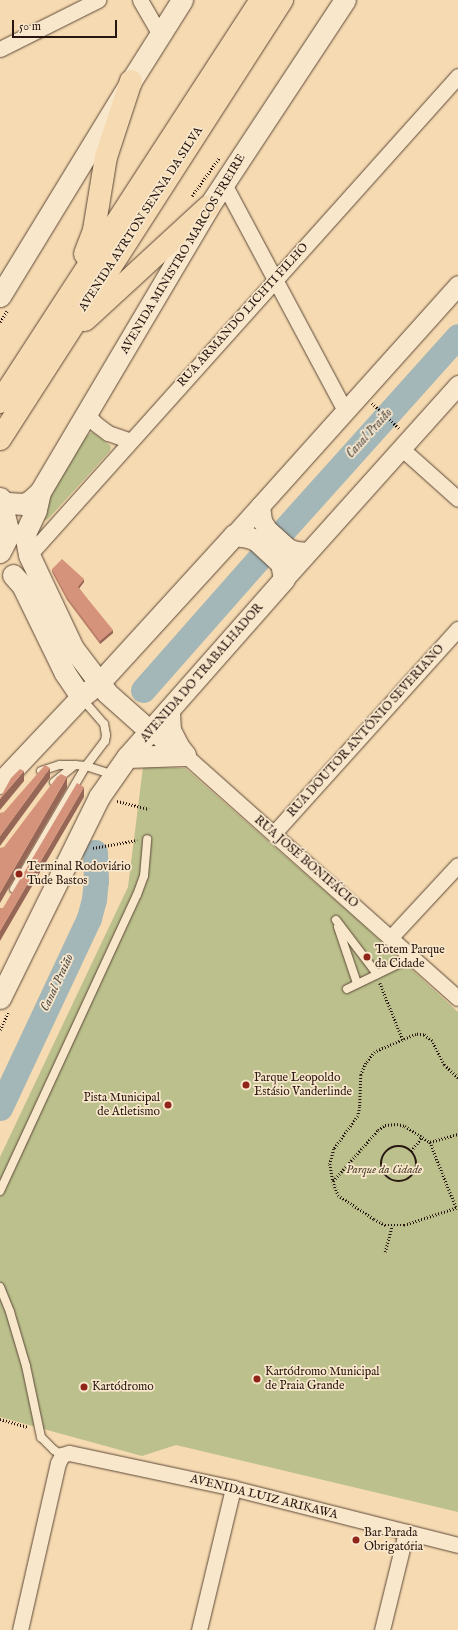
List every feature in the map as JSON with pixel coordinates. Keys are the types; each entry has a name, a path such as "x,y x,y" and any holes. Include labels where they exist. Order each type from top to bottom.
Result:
{"highway":[{"name":"AVENIDA AYRTON SENNA DA SILVA","path":"0,402 261,0"},
{"name":"AVENIDA AYRTON SENNA DA SILVA","path":"0,439 282,0"},
{"path":"74,287 94,230 106,157 131,80"},
{"path":"47,365 92,312 209,206"}],"main road":[{"path":"0,296 131,80 182,0"},
{"name":"AVENIDA MINISTRO MARCOS FREIRE","path":"40,492 209,206 345,0"},
{"path":"1,499 7,503 24,504 40,492"},
{"path":"40,492 36,510 25,534 33,563 73,648 99,683 116,702 151,732"},
{"path":"0,552 6,543 8,529 1,499"},
{"path":"0,783 81,697 99,683 234,535 248,537 261,534 283,554 284,579"},
{"path":"7,574 33,563"},
{"path":"7,574 22,585 65,673 81,697"},
{"name":"AVENIDA DO TRABALHADOR","path":"0,998 99,797 113,775 284,579"},
{"path":"169,712 170,730 178,746 185,755"},
{"path":"128,757 185,755"}],"street":[{"path":"0,49 98,0"},
{"path":"140,0 160,34"},
{"name":"RUA ARMANDO LICHTI FILHO","path":"33,563 131,441 458,76"},
{"path":"224,184 345,411"},
{"path":"234,535 458,285"},
{"name":"AVENIDA DO TRABALHADOR","path":"284,579 458,385"},
{"path":"87,414 108,433 131,441"},
{"path":"401,448 458,498"},
{"path":"260,506 262,521 261,534"},
{"path":"283,554 296,551 308,552"},
{"name":"RUA DOUTOR ANTÔNIO SEVERIANO","path":"274,833 458,629"},
{"name":"RUA JOSÉ BONIFÁCIO","path":"151,732 169,747 185,755 458,998"},
{"path":"391,937 458,865"},
{"path":"20,1630 58,1463 66,1454"},
{"name":"AVENIDA LUIZ ARIKAWA","path":"66,1454 232,1488 458,1545"},
{"path":"199,1630 232,1488"},
{"path":"382,1630 406,1532"}],"lane":[{"path":"12,894 86,766 103,746 106,735 104,724 81,697"},
{"path":"34,778 41,770 60,765 86,766 113,775"},
{"path":"51,786 75,765"},
{"path":"0,1191 137,894 144,876 147,839"},
{"path":"357,983 336,920 377,974"},
{"path":"347,989 413,957"},
{"path":"0,1287 10,1312 26,1366 41,1437 54,1450 66,1454"}],"path":[{"path":"376,407 396,425"},
{"path":"99,797 149,809"},
{"path":"377,974 403,1040"},
{"path":"333,1181 378,1130 385,1125 401,1124 430,1142 457,1207 404,1225 392,1226 374,1219 338,1195 333,1181 330,1170 332,1154 359,1111 360,1082 363,1069 375,1052 416,1034 428,1037 433,1043 444,1065 458,1078"},
{"path":"430,1142 458,1134"},
{"path":"411,1151 422,1137"},
{"path":"395,1147 406,1148 411,1151 417,1161 417,1168 410,1179 397,1182 386,1177 381,1165 384,1154 395,1147"},
{"path":"386,1252 392,1226"},
{"path":"0,1418 32,1428 41,1437"}],"green space":[{"path":"92,432 111,446 110,451 48,519 40,522 38,517 84,437"},
{"name":"Parque Leopoldo Estásio Vanderlinde","path":"143,767 185,768 359,921 458,1012 458,1512 176,1445 142,1456 0,1417 0,1157 128,887"}],"building":[{"path":"62,559 84,579 78,587 113,630 100,641 67,597 52,569"},
{"path":"45,765 50,768 0,836 0,813 4,812"},
{"path":"20,769 24,771 0,799 11,778"},
{"path":"61,774 67,777 0,893 0,848 4,847 57,777"},
{"path":"77,783 84,787 0,931 0,908 3,908"}],"waterway":[{"name":"Canal Praião","path":"282,532 458,336"},
{"name":"Canal Praião","path":"143,690 261,556"},
{"name":"Canal Praião","path":"0,1108 89,918 94,899 96,881 95,852"}],"place":[{"name":"Terminal Rodoviário Tude Bastos","path":"19,874"},
{"name":"Totem Parque da Cidade","path":"367,957"},
{"name":"Parque Leopoldo Estásio Vanderlinde","path":"246,1085"},
{"name":"Pista Municipal de Atletismo","path":"168,1105"},
{"name":"Kartódromo Municipal de Praia Grande","path":"257,1379"},
{"name":"Kartódromo","path":"84,1387"},
{"name":"Bar Parada Obrigatória","path":"356,1540"}],"park label":[{"name":"Parque da Cidade","path":"384,1170"}]}
